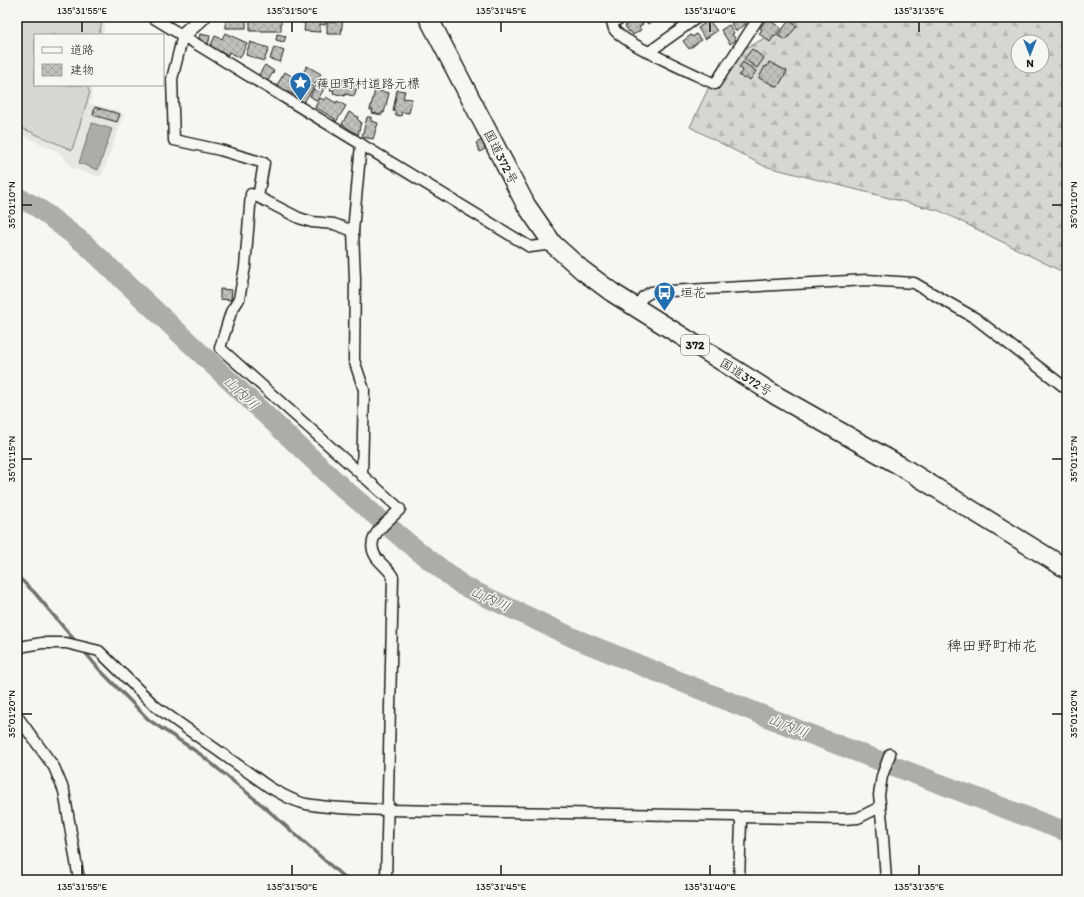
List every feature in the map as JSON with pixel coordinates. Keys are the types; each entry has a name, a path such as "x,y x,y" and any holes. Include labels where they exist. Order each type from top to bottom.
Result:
{"highway":[{"name":"国道372号","path":"428,17 526,205 553,244 582,270 613,293 778,396 899,466 1067,569"}],"street":[{"path":"152,17 530,247 553,244"},
{"path":"623,17 612,20 614,30 649,52 715,84 759,17"},
{"path":"649,52 698,17"},
{"path":"198,19 182,35 172,80 174,140 220,150 264,163 258,197"},
{"path":"361,144 353,231 355,279 354,360 364,390 362,476"},
{"path":"353,231 334,224 312,222 299,218 252,194 245,267 239,299 231,312 220,348 400,509 374,536 371,548 377,558 389,570 393,577 386,880"},
{"path":"636,307 643,297 651,292 867,280 914,283 975,318 1067,389"},
{"path":"17,649 42,643 66,643 99,651 155,706 269,787 285,797 306,804 352,809 844,819 858,818 880,807"},
{"path":"17,716 54,767 64,791 79,880"},
{"path":"886,880 879,795 882,776 890,754"},
{"path":"739,818 741,822 739,880"}],"shaded area":[{"path":"17,17 106,17 103,34 34,34 34,86 93,86 90,104 120,111 124,115 101,177 72,168 59,152 17,133"},
{"path":"92,123 112,129 98,170 79,163"}],"green space":[{"path":"17,17 103,17 99,34 34,34 34,86 88,86 90,92 72,150 17,126"},
{"path":"805,17 1067,17 1067,274 940,211 764,166 690,127 721,61"}],"building":[{"path":"226,17 246,17 246,28 226,28"},
{"path":"250,17 281,17 281,31 250,31"},
{"path":"303,17 326,17 325,25 320,24 320,32 304,31 305,23 302,23"},
{"path":"336,17 343,17 341,34 327,34 327,22 336,22"},
{"path":"638,17 643,24 639,27 641,30 633,35 625,26"},
{"path":"643,17 657,17 648,24"},
{"path":"672,17 685,17 676,23"},
{"path":"741,17 749,17 749,20 736,31 731,24"},
{"path":"767,19 781,28 770,42 759,34 762,29 760,28"},
{"path":"709,20 717,31 705,39 698,28"},
{"path":"789,20 797,26 786,40 778,36"},
{"path":"729,25 736,40 730,44 721,30"},
{"path":"225,33 247,43 240,58 229,52 228,55 210,47 215,36 222,39"},
{"path":"200,34 210,36 208,46 199,40"},
{"path":"277,34 286,36 284,42 276,40"},
{"path":"696,34 701,40 689,49 683,41 691,35 693,37"},
{"path":"250,42 269,48 264,61 246,55"},
{"path":"274,47 284,51 280,62 270,59"},
{"path":"752,49 764,58 757,68 744,59"},
{"path":"743,62 756,71 750,80 746,77 744,79 739,75 743,70 739,67"},
{"path":"769,62 787,71 778,87 759,78 765,66 767,67"},
{"path":"265,65 274,71 267,82 258,76"},
{"path":"307,66 321,74 315,84 301,76"},
{"path":"285,72 293,77 294,75 303,80 294,95 277,85"},
{"path":"339,78 348,81 348,78 353,78 352,82 358,84 354,96 345,94 345,96 333,93 334,90 330,90"},
{"path":"305,82 314,87 304,102 295,97"},
{"path":"317,84 324,89 317,101 310,96"},
{"path":"375,90 389,93 384,113 382,112 382,115 372,113 373,110 370,110"},
{"path":"397,90 405,91 403,98 412,99 409,113 402,112 401,116 395,115 396,112 393,111"},
{"path":"326,97 336,103 337,101 346,106 336,122 334,120 335,119 315,107 320,98 324,100"},
{"path":"95,107 120,114 117,122 93,115"},
{"path":"349,112 358,117 357,119 361,122 358,135 342,124"},
{"path":"367,117 371,117 371,121 378,123 373,139 362,137"},
{"path":"482,140 486,148 480,152 476,143"},
{"path":"220,289 232,290 231,300 220,299"}],"waterway":[{"name":"山内川","path":"17,197 37,207 85,244 344,489 408,543 463,586 576,639 799,730 1067,832"},
{"path":"17,576 34,592 76,642"},
{"path":"83,650 98,668 149,720 200,754 262,805 347,880"}],"place":[{"name":"薭田野村道路元標","path":"301,102"},
{"name":"垣花","path":"665,312"}],"district":[{"name":"稗田野町柿花","path":"992,646"}]}
